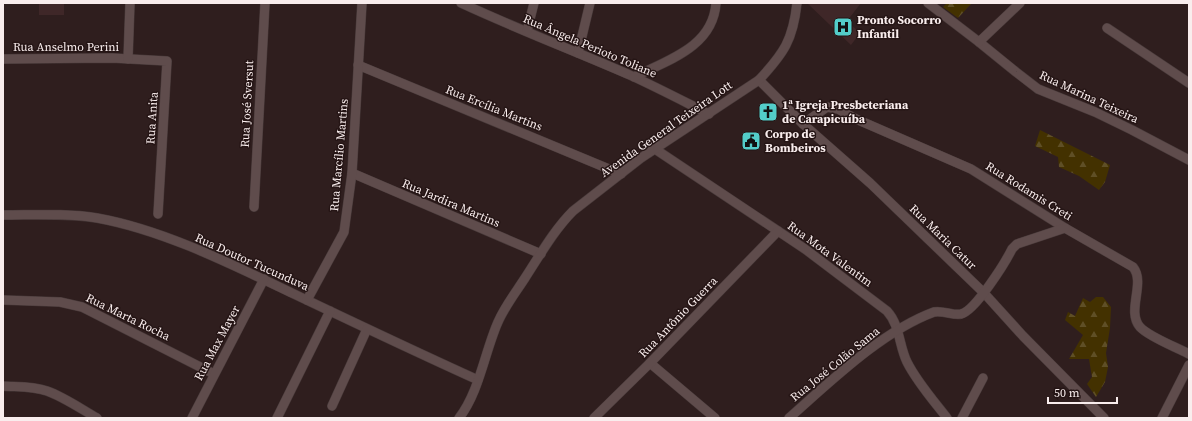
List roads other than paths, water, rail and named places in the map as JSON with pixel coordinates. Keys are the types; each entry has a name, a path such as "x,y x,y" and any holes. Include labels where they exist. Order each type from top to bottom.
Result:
{"street":[{"path":"128,59 130,3"},
{"name":"Rua José Sversut","path":"254,207 265,3"},
{"name":"Rua Marcílio Martins","path":"307,300 344,232 352,174 362,3"},
{"name":"Rua Ângela Perioto Toliane","path":"461,3 502,22 527,31 634,77 709,114"},
{"path":"527,31 534,3"},
{"path":"578,53 590,3"},
{"path":"634,77 686,50 698,42 707,32 713,20 716,3"},
{"name":"Avenida General Teixeira Lott","path":"459,418 467,405 478,380 498,322 541,254 566,218 621,174 759,80 774,64 792,36 798,3"},
{"name":"Rua Marina Teixeira","path":"928,3 1038,89 1120,124 1189,160"},
{"path":"979,42 1020,3"},
{"path":"1107,28 1189,83"},
{"name":"Rua Anselmo Perini","path":"3,60 128,59"},
{"name":"Rua Anita","path":"128,59 167,62 158,214"},
{"name":"Rua Ercília Martins","path":"358,65 621,174"},
{"name":"Rua Maria Catur","path":"759,80 803,124 870,183 984,293 1023,336 1104,418"},
{"name":"Rua Rodamis Creti","path":"803,124 827,108 838,109 856,119 971,169 1065,228 1133,268 1136,271 1138,278 1135,312 1136,322 1146,332 1189,354"},
{"name":"Rua Mota Valentim","path":"655,150 778,231 886,311 892,317 903,354 908,364 947,418"},
{"name":"Rua Jardira Martins","path":"352,174 541,254"},
{"name":"Rua Doutor Tucunduva","path":"3,215 78,216 116,222 185,245 264,279 478,380"},
{"name":"Rua José Colão Sama","path":"789,418 863,354 897,330 934,312 940,311 963,314 984,293 1012,249 1017,244 1065,228"},
{"name":"Rua Antônio Guerra","path":"594,418 650,363 778,231"},
{"name":"Rua Max Mayer","path":"192,418 264,279"},
{"name":"Rua Marta Rocha","path":"3,300 60,302 82,307 214,374"},
{"path":"277,418 330,311"},
{"path":"332,406 368,329"},
{"path":"650,363 715,418"},
{"path":"1162,418 1189,365"},
{"path":"962,418 983,378"},
{"path":"3,386 33,388 46,391 97,418"}],"place":[{"name":"Pronto Socorro Infantil","path":"843,27"},
{"name":"1ª Igreja Presbeteriana de Carapicuíba","path":"768,112"},
{"name":"Corpo de Bombeiros","path":"751,141"}]}
